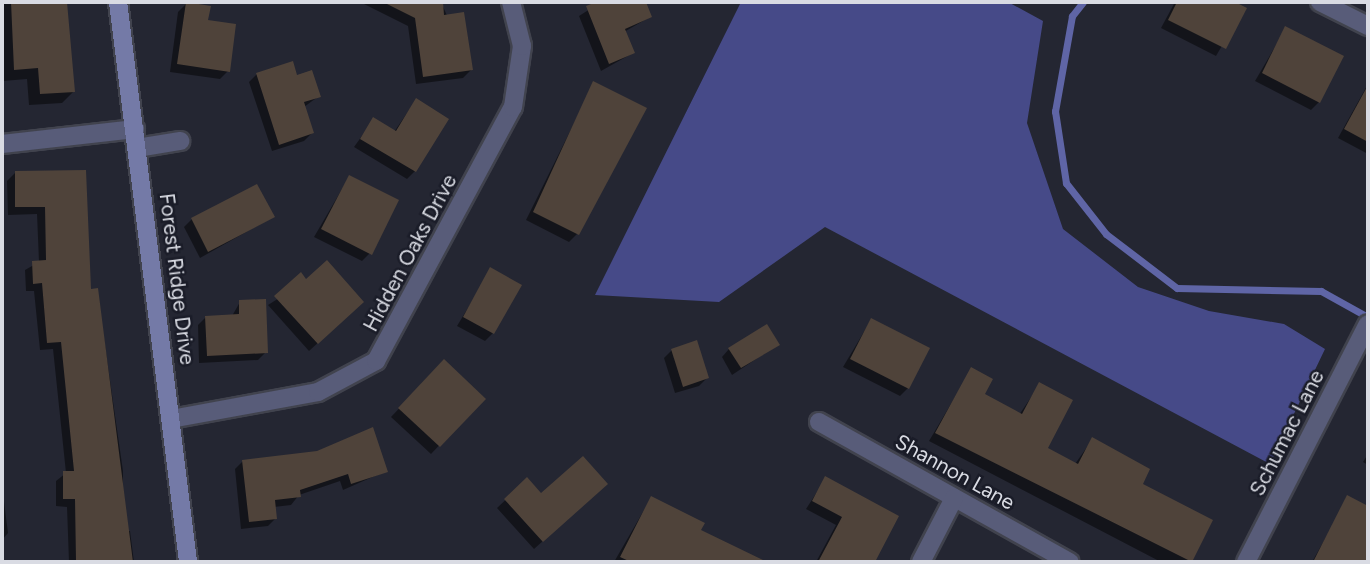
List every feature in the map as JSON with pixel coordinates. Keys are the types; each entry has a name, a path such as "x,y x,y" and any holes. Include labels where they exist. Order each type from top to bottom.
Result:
{"main road":[{"name":"Forest Ridge Drive","path":"118,2 188,562"}],"street":[{"name":"Hidden Oaks Drive","path":"172,419 318,392 376,361 513,107 522,46 511,2"},
{"path":"1320,2 1368,26"},
{"path":"2,144 135,129"},
{"path":"137,148 180,141"},
{"name":"Schumac Lane","path":"1246,562 1366,328"},
{"name":"Shannon Lane","path":"819,422 1069,562"},
{"path":"921,562 954,498"}],"shaded area":[{"path":"741,2 1008,2 1043,21 1027,123 1063,229 1138,287 1209,311 1284,324 1325,349 1270,464 825,227 719,302 595,295"}],"building":[{"path":"11,2 67,2 75,92 40,94 38,68 14,70"},
{"path":"186,2 211,6 208,20 236,24 230,72 177,64"},
{"path":"383,2 443,2 444,15 464,12 473,70 423,77 415,18"},
{"path":"596,2 646,2 652,17 625,29 635,53 609,64 586,6"},
{"path":"1177,2 1235,2 1247,8 1226,49 1168,20"},
{"path":"1285,26 1344,56 1320,103 1262,73"},
{"path":"293,61 297,75 312,70 321,97 304,102 314,133 279,145 256,73"},
{"path":"593,81 647,108 579,235 533,212"},
{"path":"1368,85 1368,142 1344,129"},
{"path":"416,98 449,119 416,172 360,139 373,117 396,131"},
{"path":"86,170 91,289 98,288 133,562 76,562 75,499 63,499 63,471 74,471 61,342 47,343 42,283 33,284 32,261 46,260 45,207 15,207 15,171"},
{"path":"349,175 399,200 372,255 321,229"},
{"path":"257,184 275,217 208,252 191,218"},
{"path":"327,260 364,302 318,344 274,296 301,272 306,279"},
{"path":"490,267 522,285 494,334 463,317"},
{"path":"266,299 268,353 207,356 205,316 239,314 239,300"},
{"path":"871,318 930,348 909,389 850,359"},
{"path":"767,324 780,345 741,368 728,348"},
{"path":"697,340 709,378 683,387 671,349"},
{"path":"444,359 486,399 440,447 398,408"},
{"path":"971,367 993,379 985,394 1022,414 1039,382 1073,400 1048,448 1078,464 1092,437 1150,469 1143,484 1213,520 1192,562 935,433"},
{"path":"373,427 388,472 351,484 348,474 300,490 301,497 275,500 277,519 249,522 242,460 317,451"},
{"path":"583,456 608,484 543,542 504,499 527,477 541,493"},
{"path":"825,476 899,516 875,562 818,562 842,517 812,501"},
{"path":"1347,495 1368,506 1368,562 1313,562"},
{"path":"651,496 705,523 701,530 767,562 631,562 620,557"}],"waterway":[{"path":"1083,2 1072,16 1055,111 1066,183 1106,234 1177,288 1321,291 1368,317"}]}
